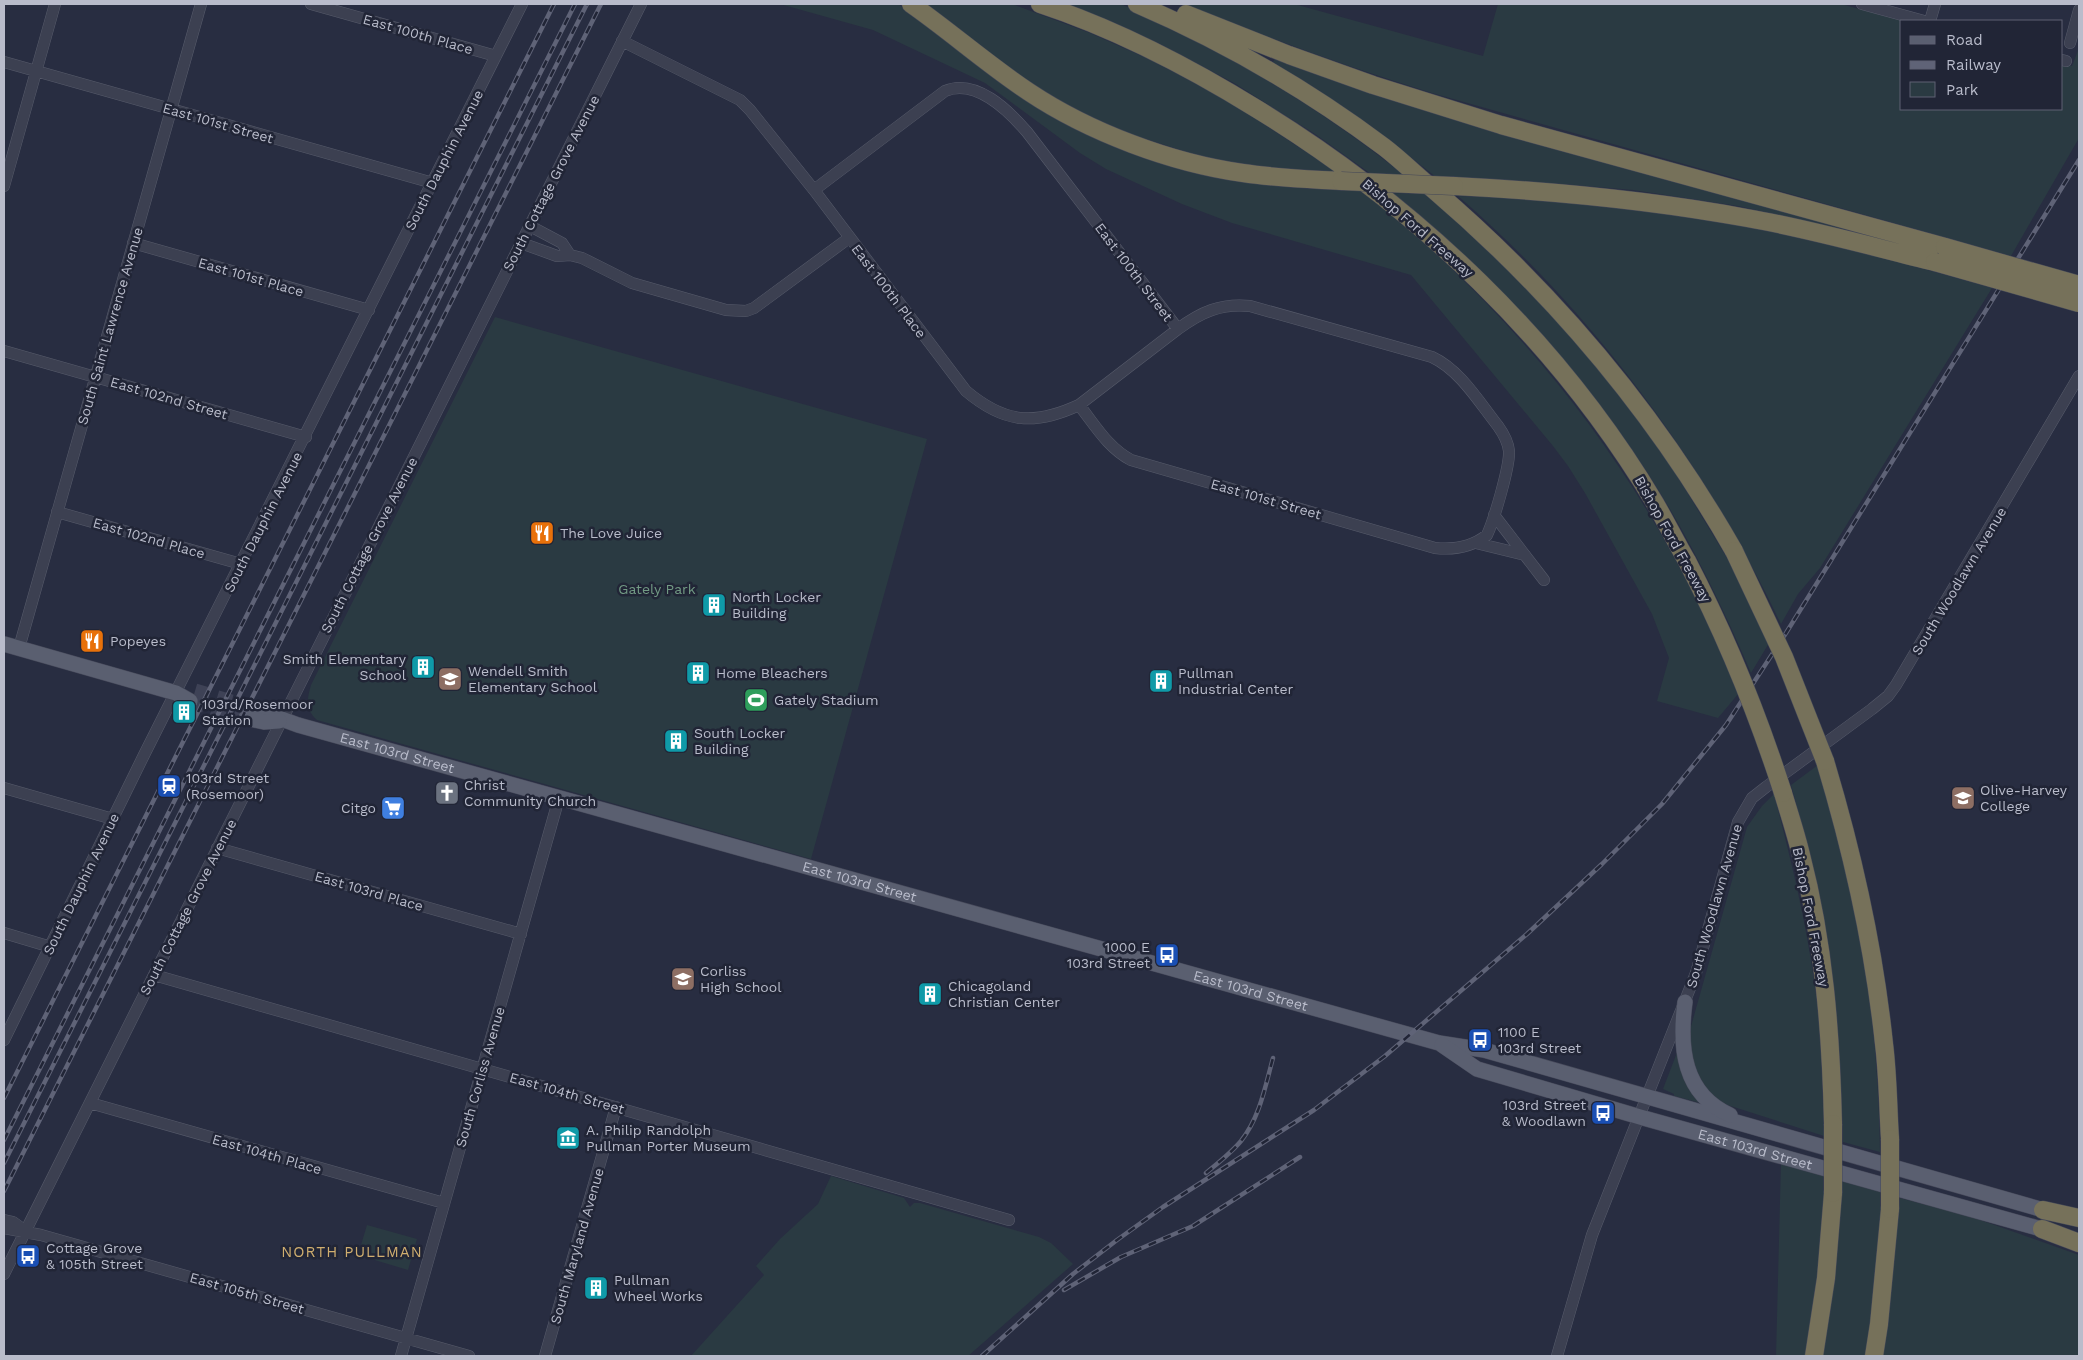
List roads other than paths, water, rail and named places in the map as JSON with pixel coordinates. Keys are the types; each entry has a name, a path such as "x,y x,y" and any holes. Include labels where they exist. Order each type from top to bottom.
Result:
{"highway":[{"path":"911,4 1029,93 1061,111 1128,141 1167,155 1241,173 1279,178 1540,191 1696,209 1758,220 1935,262 2079,303"},
{"name":"Bishop Ford Freeway","path":"1040,4 1162,56 1218,85 1337,161 1407,216 1454,257 1508,310 1552,360 1596,415 1656,505 1714,614 1759,722 1783,793 1801,855 1815,921 1831,1048 1833,1193 1826,1278 1814,1356"},
{"path":"1137,4 1219,42 1295,87 1384,147 1468,219 1538,287 1590,345 1664,440 1734,551 1784,658 1825,761 1843,820 1873,962 1884,1046 1890,1139 1890,1209 1879,1324 1874,1356"},
{"path":"1161,4 1289,55 1373,85 1492,122 1945,247 2079,286"},
{"path":"2044,1210 2079,1219"},
{"path":"2042,1229 2079,1243"}],"main road":[{"path":"4,644 187,695"},
{"name":"East 103rd Street","path":"249,713 264,722 281,720 1438,1043 1484,1050 2044,1210"},
{"path":"1685,1002 1682,1023 1683,1046 1685,1064 1692,1080 1718,1110 1773,1133"},
{"name":"East 103rd Street","path":"1438,1043 1477,1069 1640,1117 2079,1239"}],"street":[{"path":"4,186 55,4"},
{"name":"South Saint Lawrence Avenue","path":"19,648 201,4"},
{"name":"East 100th Place","path":"311,4 496,56"},
{"name":"South Dauphin Avenue","path":"4,1040 113,819 187,695 241,564 522,4"},
{"name":"South Cottage Grove Avenue","path":"4,1274 641,4"},
{"path":"1862,4 1920,20"},
{"path":"1930,20 1935,4"},
{"path":"2070,43 2079,10"},
{"name":"East 100th Place","path":"622,41 740,100 814,190 966,391 975,399 1001,414 1032,419 1050,417 1079,405 1178,329"},
{"name":"East 101st Street","path":"4,62 433,183"},
{"name":"East 100th Street","path":"814,190 945,91 960,87 977,91 1015,118 1027,132 1178,329 1197,315 1208,310 1228,306 1250,306 1442,361 1456,374 1498,426 1507,443 1509,452 1507,464 1494,515"},
{"path":"530,226 562,243 570,255"},
{"path":"521,242 557,256 570,255 648,288 735,311 754,308 849,238"},
{"name":"East 101st Place","path":"134,243 369,310"},
{"name":"East 102nd Street","path":"4,351 306,437"},
{"name":"South Woodlawn Avenue","path":"1557,1356 1592,1235 1696,973 1733,837 1744,810 1752,798 1888,696 2079,376"},
{"name":"East 101st Street","path":"1079,405 1119,454 1131,460 1435,548 1456,548 1476,542 1525,556"},
{"name":"East 102nd Place","path":"57,512 241,564"},
{"path":"1476,542 1487,535 1494,515"},
{"path":"1494,515 1544,580"},
{"path":"4,788 113,819"},
{"name":"South Corliss Avenue","path":"401,1356 559,798"},
{"name":"East 103rd Place","path":"218,848 521,934"},
{"path":"4,933 51,947"},
{"name":"East 104th Street","path":"154,975 1009,1220"},
{"name":"East 104th Place","path":"90,1103 444,1204"},
{"name":"South Maryland Avenue","path":"545,1356 616,1106"},
{"name":"East 105th Street","path":"4,1220 13,1222 25,1231"},
{"name":"East 105th Street","path":"4,1228 25,1231 469,1356"}],"tunnel":[{"path":"195,691 252,708"},
{"path":"190,701 246,718"}],"railway":[{"path":"4,1098 554,4"},
{"path":"4,1140 575,4"},
{"path":"4,1163 587,4"},
{"path":"4,1191 601,4"},
{"path":"982,1356 1073,1274 1117,1240 1163,1207 1314,1110 1385,1056 1527,934 1602,864 1662,804 1726,725 1786,633 2079,160"},
{"path":"1206,1173 1233,1150 1248,1132 1261,1101 1273,1058"},
{"path":"1064,1290 1121,1257 1193,1226 1300,1157"}],"place":[{"name":"The Love Juice","path":"542,533"},
{"name":"North Locker Building","path":"714,605"},
{"name":"Popeyes","path":"92,641"},
{"name":"Smith Elementary School","path":"423,667"},
{"name":"Home Bleachers","path":"698,673"},
{"name":"Wendell Smith Elementary School","path":"450,679"},
{"name":"Pullman Industrial Center","path":"1161,681"},
{"name":"Gately Stadium","path":"756,700"},
{"name":"103rd/Rosemoor Station","path":"184,712"},
{"name":"South Locker Building","path":"676,741"},
{"name":"103rd Street (Rosemoor)","path":"169,786"},
{"name":"Christ Community Church","path":"447,793"},
{"name":"Olive-Harvey College","path":"1963,798"},
{"name":"Citgo","path":"393,808"},
{"name":"1000 E 103rd Street","path":"1167,955"},
{"name":"Corliss High School","path":"683,979"},
{"name":"Chicagoland Christian Center","path":"930,994"},
{"name":"1100 E 103rd Street","path":"1480,1040"},
{"name":"103rd Street & Woodlawn","path":"1603,1113"},
{"name":"A. Philip Randolph Pullman Porter Museum","path":"568,1138"},
{"name":"Cottage Grove & 105th Street","path":"28,1256"},
{"name":"Pullman Wheel Works","path":"596,1288"}],"district":[{"name":"NORTH PULLMAN","path":"352,1252"}],"park label":[{"name":"Gately Park","path":"657,589"}]}
